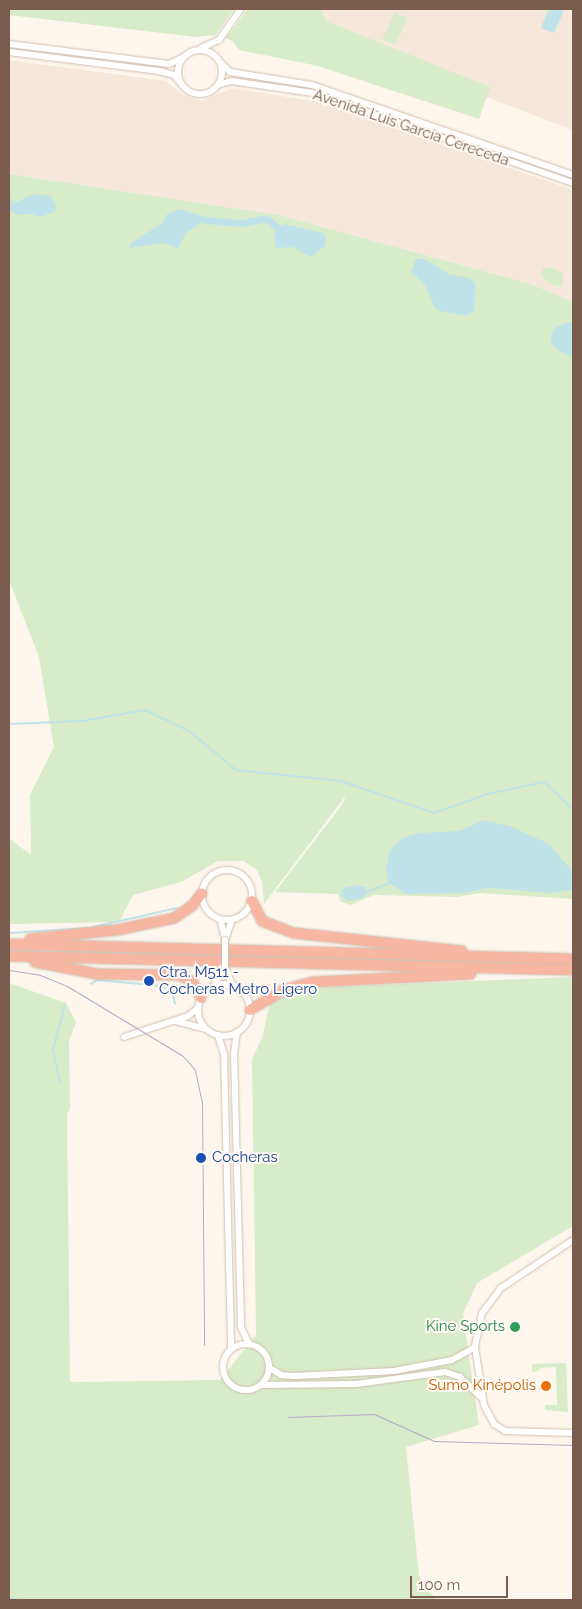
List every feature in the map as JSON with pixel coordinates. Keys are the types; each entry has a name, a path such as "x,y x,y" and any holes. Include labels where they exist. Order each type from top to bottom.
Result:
{"highway":[{"path":"9,939 108,931 174,918 192,906 202,893"},
{"path":"252,901 262,921 294,933 498,956"},
{"path":"9,944 573,959"},
{"path":"9,957 573,970"},
{"path":"9,957 98,974 178,975 192,981 200,1003"},
{"path":"250,1010 283,990 313,982 488,974 498,969"}],"street":[{"path":"9,44 169,64 219,40 241,9"},
{"path":"9,52 159,71 174,75 185,88 198,94 207,93 218,85 222,77 219,40"},
{"path":"198,49 208,51 220,61"},
{"path":"179,81 177,72 182,58"},
{"name":"Avenida Luis García Cereceda","path":"220,61 230,72 312,85 573,174"},
{"name":"Avenida Luis García Cereceda","path":"218,85 231,81 313,93 573,183"},
{"path":"233,870 247,880 252,901 245,913 232,920 220,920 206,910 202,893 211,876 221,871 233,870"},
{"path":"175,1021 206,1029 218,1035 237,1032 246,1023 250,1010 245,995 232,985 225,966 225,940 220,920"},
{"path":"225,940 232,920"},
{"path":"124,1037 175,1021 200,1003 214,986 225,966"},
{"path":"214,986 232,985"},
{"path":"200,1003 206,1029"},
{"path":"237,1032 234,1054 241,1327 249,1344 266,1354 270,1368 261,1386"},
{"path":"218,1035 224,1055 231,1349 223,1368 228,1382 247,1390 261,1386 356,1384 445,1372 460,1377 483,1399"},
{"path":"573,1240 501,1288 482,1313 475,1347 483,1399 494,1424 505,1431 573,1433"},
{"path":"231,1349 249,1344"},
{"path":"270,1368 282,1375 294,1376 384,1372 452,1360 475,1347"}],"shaded area":[{"path":"321,9 573,9 573,130 486,97 489,87 326,21"},
{"path":"9,60 166,81 181,94 201,101 233,88 319,102 573,190 573,302 531,284 279,215 9,174"}],"green space":[{"path":"9,9 234,9 216,35 195,37 9,15"},
{"path":"248,9 321,9 326,21 490,87 479,119 318,66 239,50 233,41 226,38"},
{"path":"395,12 408,18 395,45 382,39"},
{"path":"9,174 279,215 531,284 573,302 573,899 480,893 458,897 374,895 350,905 340,901 338,894 275,892 342,805 346,795 264,904 262,882 257,870 243,861 218,861 181,882 133,895 119,922 9,924 9,838 31,855 30,795 54,747 39,657 9,580"},
{"path":"550,267 564,274 561,287 550,284 541,275 543,269"},
{"path":"573,977 573,1226 477,1283 463,1314 479,1425 406,1447 419,1576 436,1600 9,1600 9,983 66,1003 76,1022 69,1041 70,1109 67,1114 70,1382 220,1380 256,1335 252,1059 262,1038 270,1002 299,990 328,987"},
{"path":"566,1363 568,1412 545,1410 545,1405 557,1405 556,1367 540,1368 539,1371 532,1372 532,1364"}],"water":[{"path":"549,9 564,10 554,33 541,28"},
{"path":"34,194 50,196 56,204 55,212 39,217 32,214 16,215 9,209 12,204"},
{"path":"180,209 208,218 186,233 178,249 165,243 129,248 131,243 161,224 168,213"},
{"path":"284,224 323,233 326,237 325,246 311,257 292,247 276,248 274,235"},
{"path":"416,259 425,259 450,275 469,278 476,284 474,311 466,316 436,310 425,285 411,272"},
{"path":"568,322 573,323 573,357 559,351 551,343 551,334 555,328"},
{"path":"483,820 510,826 549,844 573,872 573,890 550,893 489,888 464,893 406,894 389,883 386,869 390,851 402,838 419,833 460,831"},
{"path":"357,885 366,887 367,893 362,898 349,901 343,898 341,892 344,888"}],"waterway":[{"path":"9,202 11,206"},
{"path":"206,220 242,223 261,219 269,220 279,229"},
{"path":"9,724 82,721 145,710 189,731 236,770 341,781 434,813 488,794 544,782 573,809"},
{"path":"367,892 389,883"},
{"path":"9,933 89,928 177,908"},
{"path":"91,984 97,980 162,986 173,995 175,1004"},
{"path":"60,1083 53,1049 65,1005"},
{"path":"9,1597 18,1600"}],"tram line":[{"path":"9,970 40,975 67,986 183,1056 195,1070 202,1102 204,1345"},
{"path":"288,1417 374,1414 434,1441 573,1445"}],"place":[{"name":"Ctra. M511 - Cocheras Metro Ligero","path":"149,981"},
{"name":"Cocheras","path":"201,1158"},
{"name":"Kine Sports","path":"515,1327"},
{"name":"Sumo Kinépolis","path":"546,1386"}]}
